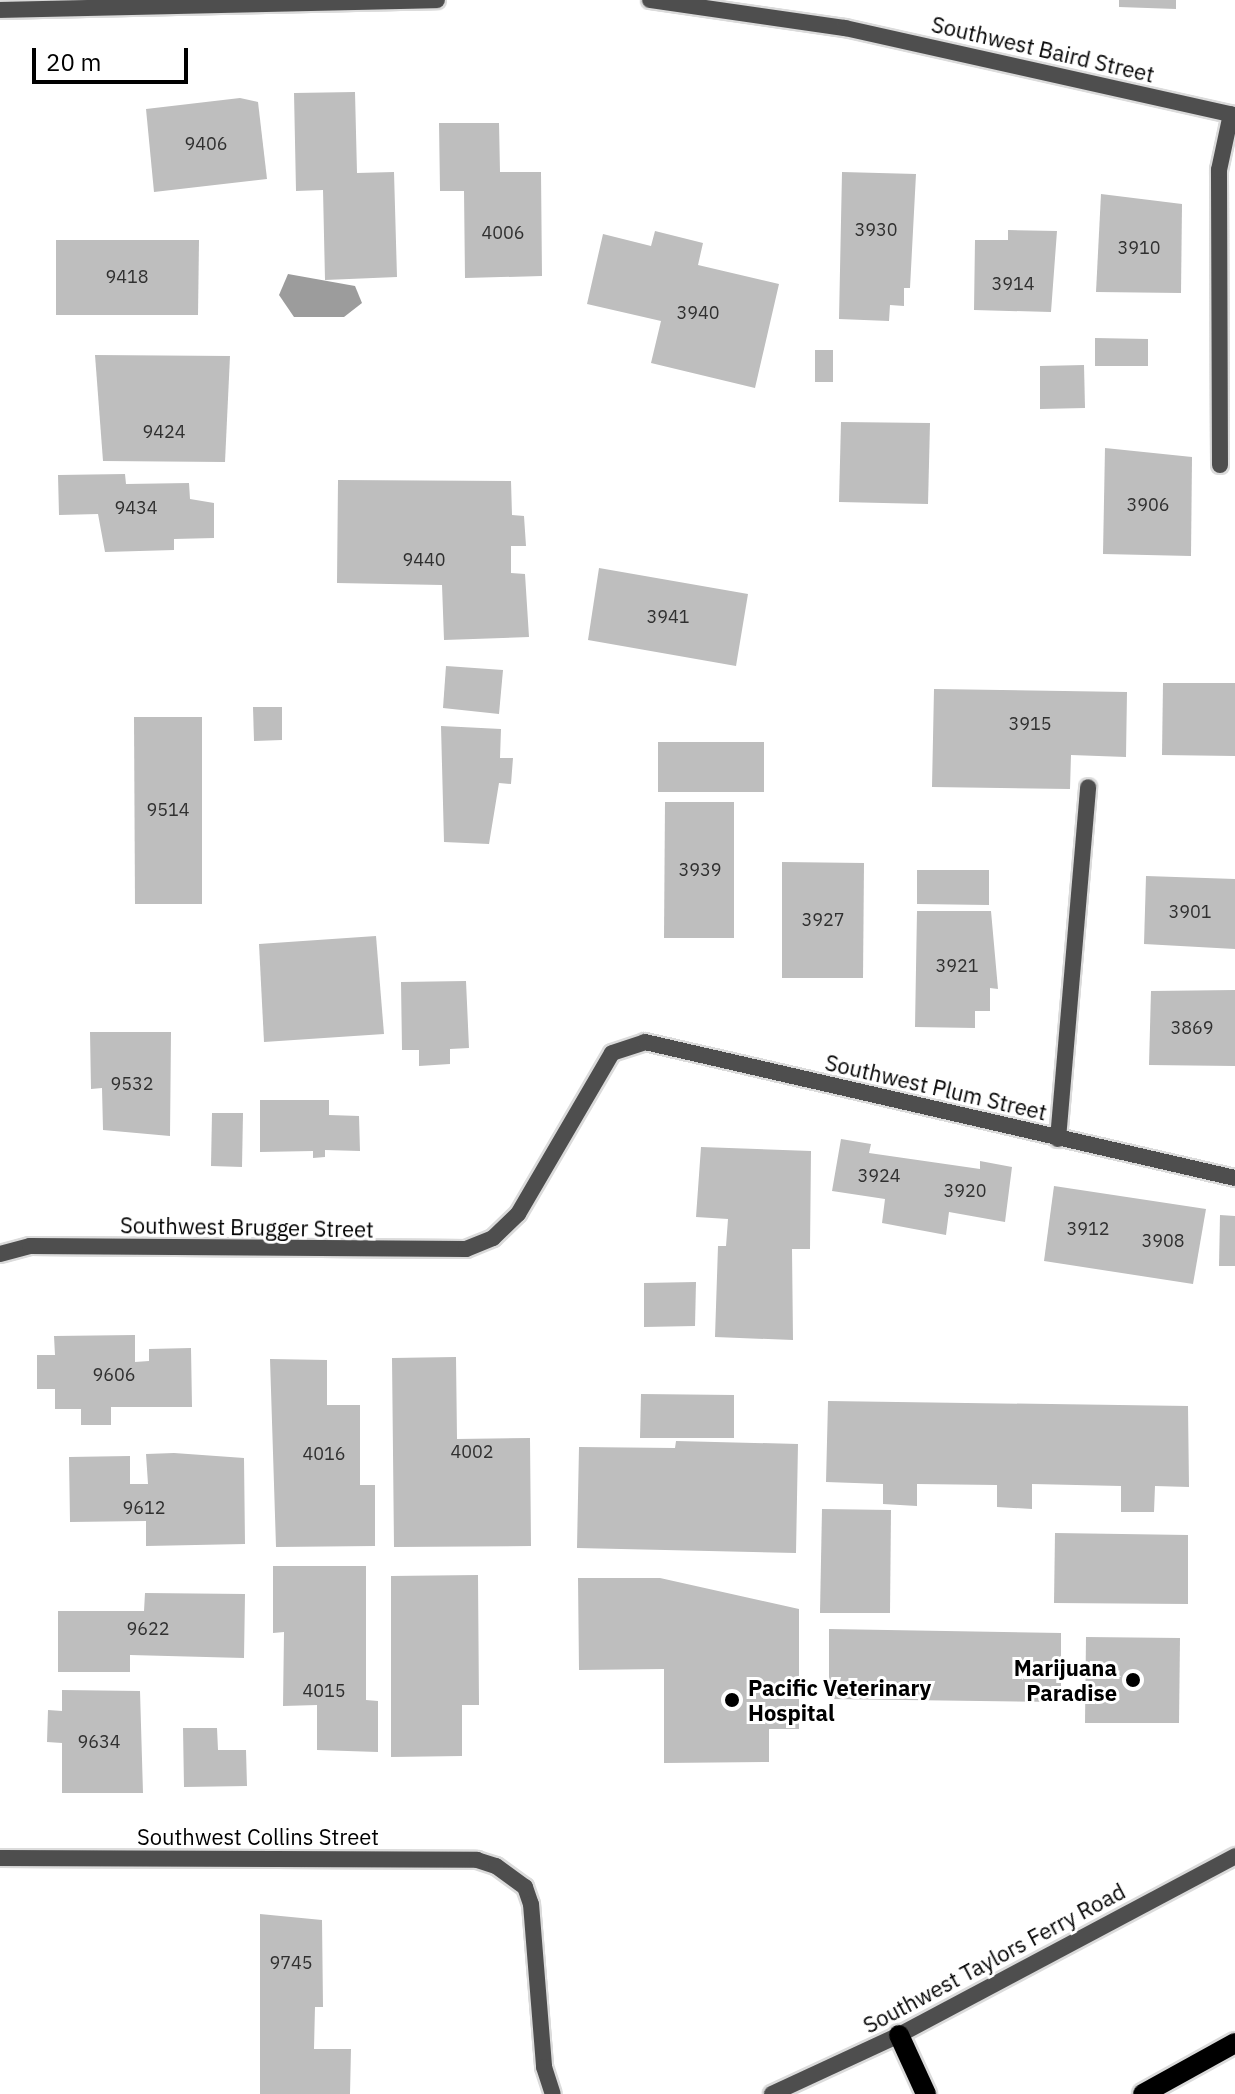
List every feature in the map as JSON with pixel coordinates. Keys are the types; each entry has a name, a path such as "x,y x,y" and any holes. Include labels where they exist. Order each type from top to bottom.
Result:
{"main road":[{"path":"899,2035 926,2094"},
{"path":"1143,2094 1235,2043"}],"street":[{"path":"0,10 437,0"},
{"name":"Southwest Baird Street","path":"650,0 845,28 1233,115"},
{"path":"1220,465 1219,170 1233,115"},
{"path":"1058,1139 1088,787"},
{"name":"Southwest Plum Street","path":"493,1238 518,1214 612,1053 626,1046 668,1045 1058,1139 1235,1178"},
{"name":"Southwest Brugger Street","path":"0,1254 30,1246 441,1251 493,1238"},
{"name":"Southwest Taylors Ferry Road","path":"772,2094 899,2035 1235,1856"},
{"name":"Southwest Collins Street","path":"0,1858 477,1860 512,1874 531,1904 544,2067 553,2094"}],"shaded area":[{"path":"288,274 355,286 362,303 344,317 294,317 279,295"}],"building":[{"path":"1119,0 1176,0 1176,9 1119,7"},
{"path":"355,92 357,173 394,172 397,277 325,280 323,190 296,191 294,93"},
{"path":"240,98 258,102 267,179 154,192 146,109"},
{"path":"439,123 499,123 500,172 541,172 542,276 465,278 464,191 440,191"},
{"path":"842,172 916,174 910,288 904,288 904,306 890,305 889,321 839,319"},
{"path":"1101,194 1182,204 1181,293 1096,292"},
{"path":"1008,230 1057,231 1051,312 974,310 975,240 1008,240"},
{"path":"655,231 703,243 698,265 779,284 755,388 651,363 661,321 587,304 603,234 651,246"},
{"path":"56,240 199,240 198,315 56,315"},
{"path":"1095,338 1148,339 1148,366 1095,366"},
{"path":"815,350 833,350 833,382 815,382"},
{"path":"95,355 230,356 225,462 103,461"},
{"path":"1084,365 1085,408 1040,409 1040,366"},
{"path":"841,422 930,423 928,504 839,502"},
{"path":"1105,448 1192,457 1191,556 1103,554"},
{"path":"125,474 126,484 189,483 190,499 214,503 214,538 174,539 174,550 105,552 98,514 59,515 58,475"},
{"path":"338,480 511,481 512,515 524,516 526,546 511,546 511,573 525,574 529,637 444,640 442,585 337,583"},
{"path":"599,568 748,594 736,666 588,640"},
{"path":"446,666 503,670 499,714 443,708"},
{"path":"1163,683 1235,683 1235,756 1162,755"},
{"path":"934,689 1127,692 1126,757 1071,755 1070,789 932,787"},
{"path":"253,707 282,707 282,740 254,741"},
{"path":"134,717 202,717 202,904 135,904"},
{"path":"441,726 501,729 500,758 513,758 511,784 499,783 489,844 444,842"},
{"path":"658,742 764,742 764,792 658,792"},
{"path":"665,802 734,802 734,938 664,938"},
{"path":"782,862 864,863 863,978 782,978"},
{"path":"917,870 989,870 989,905 917,904"},
{"path":"1146,876 1235,879 1235,949 1144,944"},
{"path":"917,911 991,911 998,989 990,988 990,1011 975,1011 975,1028 915,1027"},
{"path":"376,936 384,1034 264,1042 259,944"},
{"path":"466,981 469,1048 450,1049 450,1064 419,1066 419,1050 402,1050 401,982"},
{"path":"1235,990 1235,1066 1149,1065 1151,991"},
{"path":"90,1032 171,1032 170,1136 103,1130 102,1088 91,1089"},
{"path":"260,1100 329,1100 329,1115 359,1116 360,1151 325,1150 325,1157 313,1158 313,1151 260,1152"},
{"path":"212,1113 243,1113 242,1167 211,1166"},
{"path":"841,1139 871,1144 869,1153 980,1169 980,1161 1012,1167 1005,1222 949,1212 946,1235 882,1223 885,1199 832,1191"},
{"path":"701,1147 811,1151 810,1249 792,1249 793,1340 715,1337 718,1246 726,1246 728,1219 696,1217"},
{"path":"1054,1186 1206,1209 1193,1284 1044,1261"},
{"path":"1220,1215 1235,1216 1235,1266 1219,1266"},
{"path":"696,1282 695,1326 644,1327 644,1283"},
{"path":"135,1335 135,1362 149,1361 149,1349 191,1348 192,1407 111,1407 111,1425 81,1425 81,1409 55,1409 55,1389 37,1389 37,1355 55,1355 54,1336"},
{"path":"456,1357 457,1439 530,1438 531,1546 394,1547 392,1358"},
{"path":"270,1359 327,1360 327,1405 360,1405 360,1485 375,1485 375,1546 276,1547"},
{"path":"641,1394 734,1395 734,1438 640,1438"},
{"path":"828,1401 1188,1406 1189,1487 1155,1486 1154,1512 1121,1512 1121,1486 1032,1484 1032,1509 997,1507 997,1485 917,1484 917,1506 883,1504 883,1484 826,1482"},
{"path":"676,1441 798,1444 796,1553 577,1548 579,1447 675,1448"},
{"path":"146,1454 244,1458 245,1544 146,1546 146,1521 70,1522 69,1457 130,1456 130,1484 148,1484"},
{"path":"822,1509 891,1510 890,1613 820,1613"},
{"path":"1055,1533 1188,1535 1188,1604 1054,1603"},
{"path":"273,1566 366,1566 366,1700 378,1701 378,1752 317,1750 317,1705 283,1706 284,1632 273,1633"},
{"path":"478,1575 479,1705 462,1705 462,1756 391,1757 391,1576"},
{"name":"Pacific Veterinary Hospital","path":"578,1578 660,1578 799,1609 799,1729 769,1729 769,1762 664,1763 664,1669 579,1670"},
{"path":"145,1593 245,1594 244,1658 130,1655 130,1672 58,1672 58,1611 144,1611"},
{"path":"829,1629 1061,1633 1061,1702 829,1699"},
{"name":"Marijuana Paradise","path":"1086,1637 1180,1638 1179,1723 1085,1723"},
{"path":"62,1690 140,1691 143,1793 62,1793 62,1743 47,1742 48,1710 62,1711"},
{"path":"183,1728 217,1728 218,1750 246,1750 247,1786 184,1787"},
{"path":"260,1914 322,1920 323,2007 315,2007 314,2049 351,2049 350,2094 260,2094"}],"place":[{"name":"Marijuana Paradise","path":"1133,1680"},
{"name":"Pacific Veterinary Hospital","path":"732,1700"}]}
